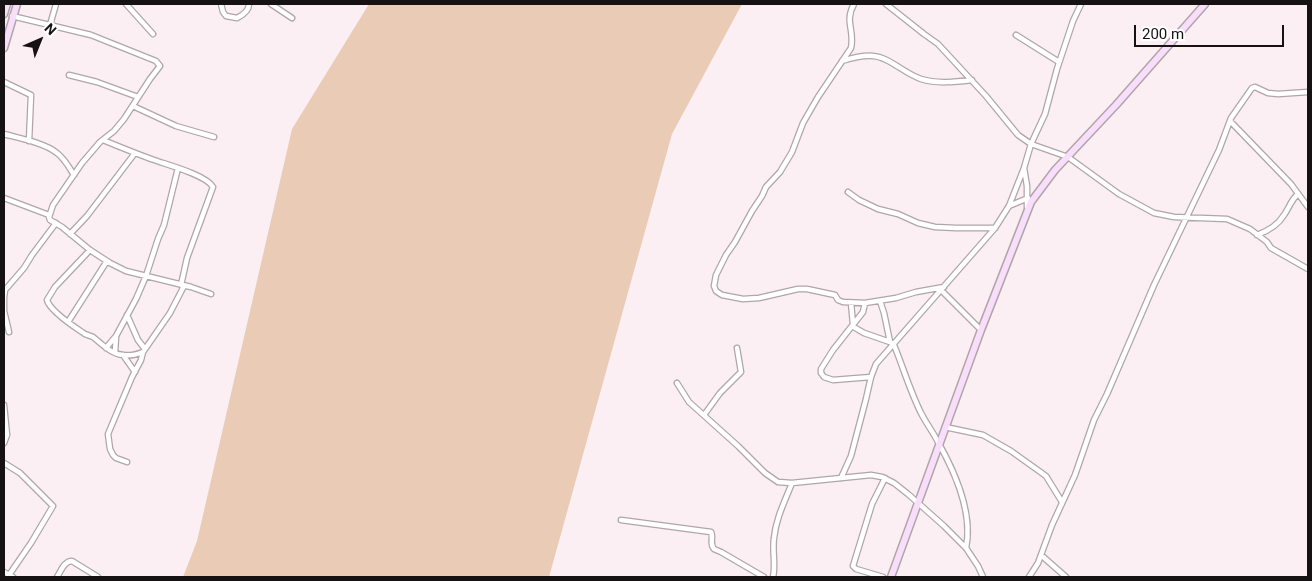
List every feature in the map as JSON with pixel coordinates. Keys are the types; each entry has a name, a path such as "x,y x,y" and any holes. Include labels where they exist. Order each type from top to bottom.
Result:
{"street":[{"path":"4,14 7,4"},
{"path":"4,48 17,4"},
{"path":"50,25 56,4"},
{"path":"126,4 154,34"},
{"path":"221,4 223,12 230,18 237,18 245,13 249,4"},
{"path":"271,4 292,18"},
{"path":"854,4 850,11 849,23 853,39 851,48 803,123 792,152 780,172 766,187 752,211 716,275 714,286 716,291 722,295 743,299 759,298 798,289 806,289 832,294 840,301 851,303 880,301 916,292 942,289"},
{"path":"886,4 938,44 972,80 1018,135 1031,144 1068,157 1101,182 1154,213 1186,218 1227,219 1250,229 1267,242 1271,248 1308,269"},
{"path":"841,478 850,456 876,364 892,343 995,228 1009,206 1031,144 1045,114 1059,62 1080,4"},
{"path":"891,577 981,330 1031,202 1055,170 1206,4"},
{"path":"12,16 91,35 156,61 160,66 124,119 91,153 74,175 53,205 49,214 50,220 90,250 126,271 210,294"},
{"path":"1016,35 1059,62"},
{"path":"842,61 874,56 912,76 924,80 947,82 972,80"},
{"path":"69,75 97,82 138,98"},
{"path":"4,82 31,95 29,141"},
{"path":"1029,577 1041,555 1075,475 1094,420 1154,285 1219,150 1230,121 1252,88 1256,87 1268,93 1278,94 1308,92"},
{"path":"133,106 176,126 214,137"},
{"path":"1230,121 1290,184 1308,207"},
{"path":"4,134 29,141 56,152 63,158 74,175"},
{"path":"103,140 178,168 204,180 213,187 187,258 183,286 170,313 144,350 108,434 112,455 127,462"},
{"path":"70,234 88,216 135,153"},
{"path":"106,348 116,336 146,276 164,225 178,168"},
{"path":"1024,168 1028,198 1026,214"},
{"path":"848,192 859,200 878,209 898,214 918,223 956,228 995,228"},
{"path":"1257,235 1269,230 1284,217 1298,194"},
{"path":"4,198 49,214"},
{"path":"1009,206 1028,198"},
{"path":"9,332 4,311 5,290 24,268 56,224"},
{"path":"90,250 55,287 47,300 50,307 84,334 94,338 106,348 123,355 144,350"},
{"path":"68,322 107,261"},
{"path":"942,289 981,330"},
{"path":"880,301 892,343 920,412 939,444 957,482 968,524 966,548"},
{"path":"851,303 853,325 864,333 892,343"},
{"path":"866,303 863,312 821,368 824,376 833,380 871,377"},
{"path":"127,315 144,350"},
{"path":"115,352 116,336"},
{"path":"704,415 720,393 741,372 737,348"},
{"path":"123,355 135,372"},
{"path":"677,383 689,402 778,482 792,483 872,475 885,478 901,488 955,536 966,548 983,577"},
{"path":"4,405 7,435 4,443"},
{"path":"945,427 983,434 1010,451 1046,476 1062,502"},
{"path":"4,463 20,473 53,506 11,576 4,572"},
{"path":"882,577 856,569 853,566 872,504 885,478"},
{"path":"773,577 773,540 776,521 792,483"},
{"path":"621,520 710,532 712,535 711,544 714,549 764,577"},
{"path":"1041,555 1066,577"},
{"path":"57,577 69,561 98,577"}],"shaded area":[{"path":"369,4 742,4 672,134 549,577 183,577 197,541 292,129"}]}
